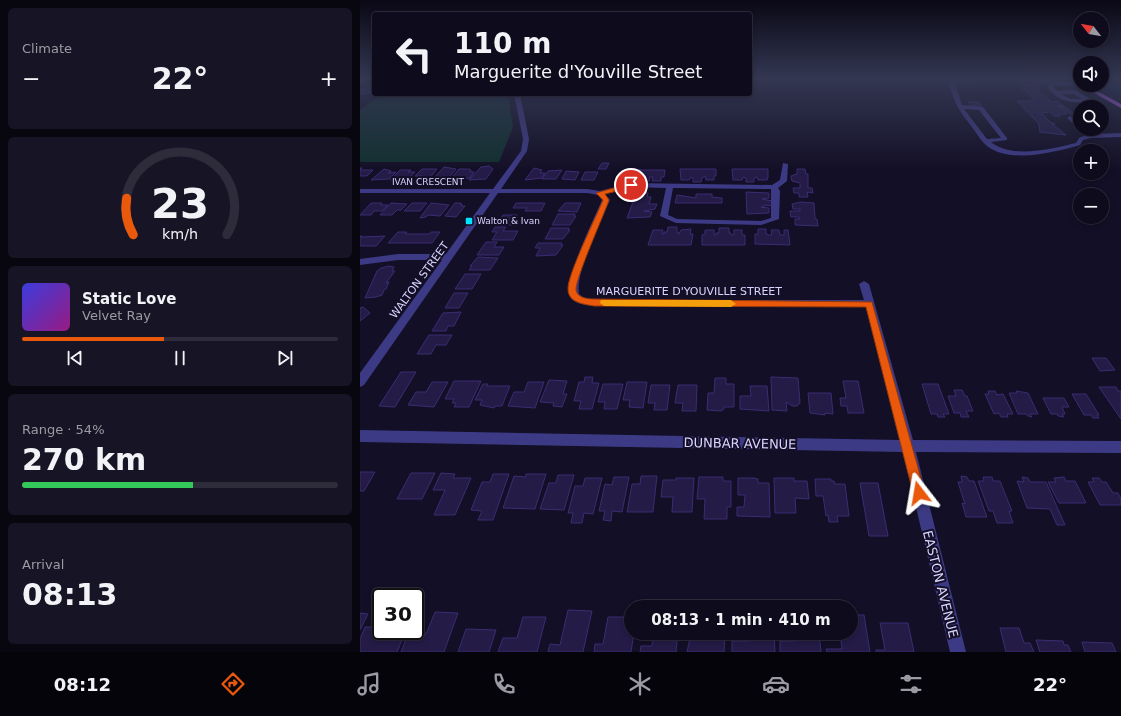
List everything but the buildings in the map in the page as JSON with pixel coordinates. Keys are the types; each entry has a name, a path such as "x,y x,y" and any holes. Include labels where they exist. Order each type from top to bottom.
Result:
{"street":[{"name":"WALTON STREET","path":"360,382 524,151 526,139 520,109"},
{"path":"961,109 986,141 1000,150 1040,152 1078,144 1081,139 1091,136"},
{"path":"982,109 1005,139 986,141"},
{"path":"1070,118 1073,121"},
{"path":"1109,135 1121,135"},
{"path":"496,191 587,191 600,193 631,185 774,187 783,181 785,164"},
{"path":"670,186 664,216 676,221 761,223 775,219 776,191 774,187"},
{"name":"IVAN CRESCENT","path":"360,191 496,191"},
{"name":"MARGUERITE D'YOUVILLE STREET","path":"600,193 606,200 577,271 572,289 574,295 581,301 602,303 869,304"},
{"path":"360,262 398,257 449,257"},
{"name":"EASTON AVENUE","path":"864,284 908,446 958,652"},
{"name":"DUNBAR AVENUE","path":"360,436 908,446 1121,447"}],"green space":[{"path":"510,109 513,127 499,162 360,162 360,110"}],"slow traffic":[{"path":"604,303 731,304"}],"place":[{"name":"Walton & Ivan","path":"469,221"}],"route":[{"path":"631,185 600,193 606,200 577,271 572,289 574,295 581,301 594,303 869,304 908,446 919,493"}]}
